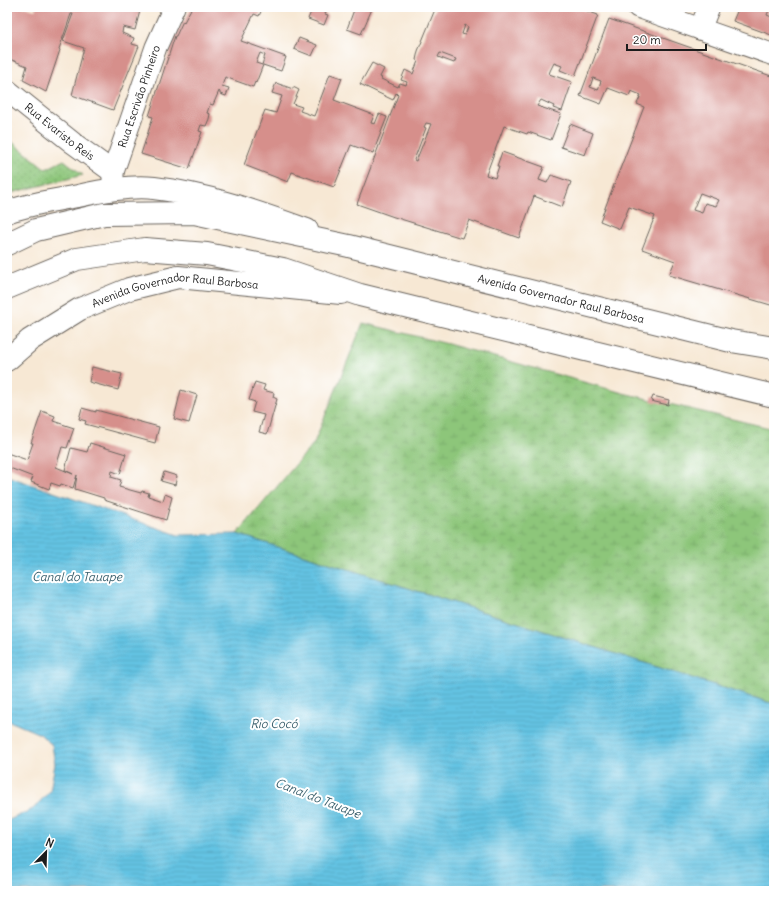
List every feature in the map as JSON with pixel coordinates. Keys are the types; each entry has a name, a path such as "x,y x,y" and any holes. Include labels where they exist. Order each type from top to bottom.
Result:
{"main road":[{"name":"Avenida Governador Raul Barbosa","path":"7,212 113,181 199,196 257,212 349,246"},
{"name":"Avenida Governador Raul Barbosa","path":"7,244 36,230 104,214 194,213 349,246 723,339 774,348"},
{"name":"Avenida Governador Raul Barbosa","path":"7,288 77,259 145,249 208,254 283,269 360,295 774,396"},
{"name":"Avenida Governador Raul Barbosa","path":"7,360 30,340 80,309 129,289 178,278 360,295"}],"street":[{"name":"Rua Escrivão Pinheiro","path":"113,181 156,47 174,7"},
{"path":"638,7 774,55"},
{"path":"700,29 708,7"},
{"name":"Rua Evaristo Reis","path":"7,90 73,143 113,181"}],"green space":[{"path":"7,138 46,169 64,160 83,175 7,194"},
{"path":"363,323 448,344 623,393 774,429 774,704 237,534 314,443"}],"water":[{"name":"Rio Cocó","path":"7,476 178,535 237,534 774,704 774,891 7,891 7,821 33,809 50,791 55,764 52,745 40,734 7,720"}],"building":[{"path":"7,7 26,7 35,10 36,7 141,7 135,30 123,27 122,33 134,38 132,44 139,46 113,110 72,95 84,48 63,41 73,14 71,14 46,92 23,80 27,66 7,58"},
{"path":"192,7 263,7 259,16 254,14 241,41 286,57 281,71 263,65 253,87 225,77 222,86 229,88 226,96 220,94 219,91 213,105 210,104 207,113 210,114 209,119 206,126 201,125 199,131 202,132 189,169 141,154 153,117 149,116 175,36 183,21 184,22","holes":["260,53 265,55 262,65 256,63"]},
{"path":"313,7 328,7 325,14 328,15 324,25 308,19"},
{"path":"355,7 371,7 372,9 361,34 347,29"},
{"path":"436,7 537,7 548,11 550,7 576,7 598,15 575,76 560,70 562,66 554,63 550,71 549,74 572,82 562,111 553,108 554,106 541,100 537,106 561,114 551,140 504,126 486,175 495,178 502,152 544,167 539,180 547,183 551,175 571,182 562,207 534,196 519,238 469,220 462,238 357,204 398,95 396,93 393,100 360,84 372,63 384,69 380,77 382,78 381,79 398,87 400,83 406,85 407,82 401,80 405,70 413,74 418,61 416,60 418,51","holes":["465,25 468,27 465,35 462,34","440,53 456,59 454,63 438,57","426,123 431,124 416,161 414,160 426,128 424,127"]},
{"path":"739,7 774,7 774,12 769,10 767,15 774,18 774,36 733,21"},
{"path":"609,19 774,77 774,306 669,275 675,261 642,249 655,216 629,207 620,229 600,221 644,107 637,104 641,95 631,91 629,96 608,88 601,104 580,96","holes":["593,78 601,81 598,90 590,87","700,193 719,200 716,206 705,203 702,213 693,210"]},
{"path":"299,38 317,45 312,56 294,49"},
{"path":"330,74 342,78 334,100 374,115 371,123 375,124 379,114 387,117 373,153 351,145 334,187 292,172 288,182 244,165 265,110 276,113 282,96 272,93 276,83 299,90 293,104 302,107 300,111 314,116"},
{"path":"570,124 593,133 585,155 561,147"},
{"path":"92,367 122,374 118,390 89,382"},
{"path":"255,382 265,385 263,390 274,393 273,397 277,399 267,434 259,432 264,415 252,412 255,402 249,400"},
{"path":"181,390 197,395 189,423 174,419"},
{"path":"653,396 669,400 668,405 651,401"},
{"path":"82,408 96,412 96,410 159,427 155,443 85,424 86,421 79,419"},
{"path":"42,411 55,416 53,421 74,428 67,448 62,447 56,467 73,474 65,470 71,448 87,452 90,443 126,454 120,474 112,471 111,477 121,480 119,487 141,493 142,491 149,493 148,496 163,501 165,494 172,497 166,520 75,489 77,475 73,488 61,484 60,486 51,483 49,489 31,482 33,477 7,467 7,453 27,460"},
{"path":"164,472 177,476 175,485 161,481"}],"water label":[{"name":"Canal do Tauape","path":"77,576"},
{"name":"Canal do Tauape","path":"318,798"}]}
